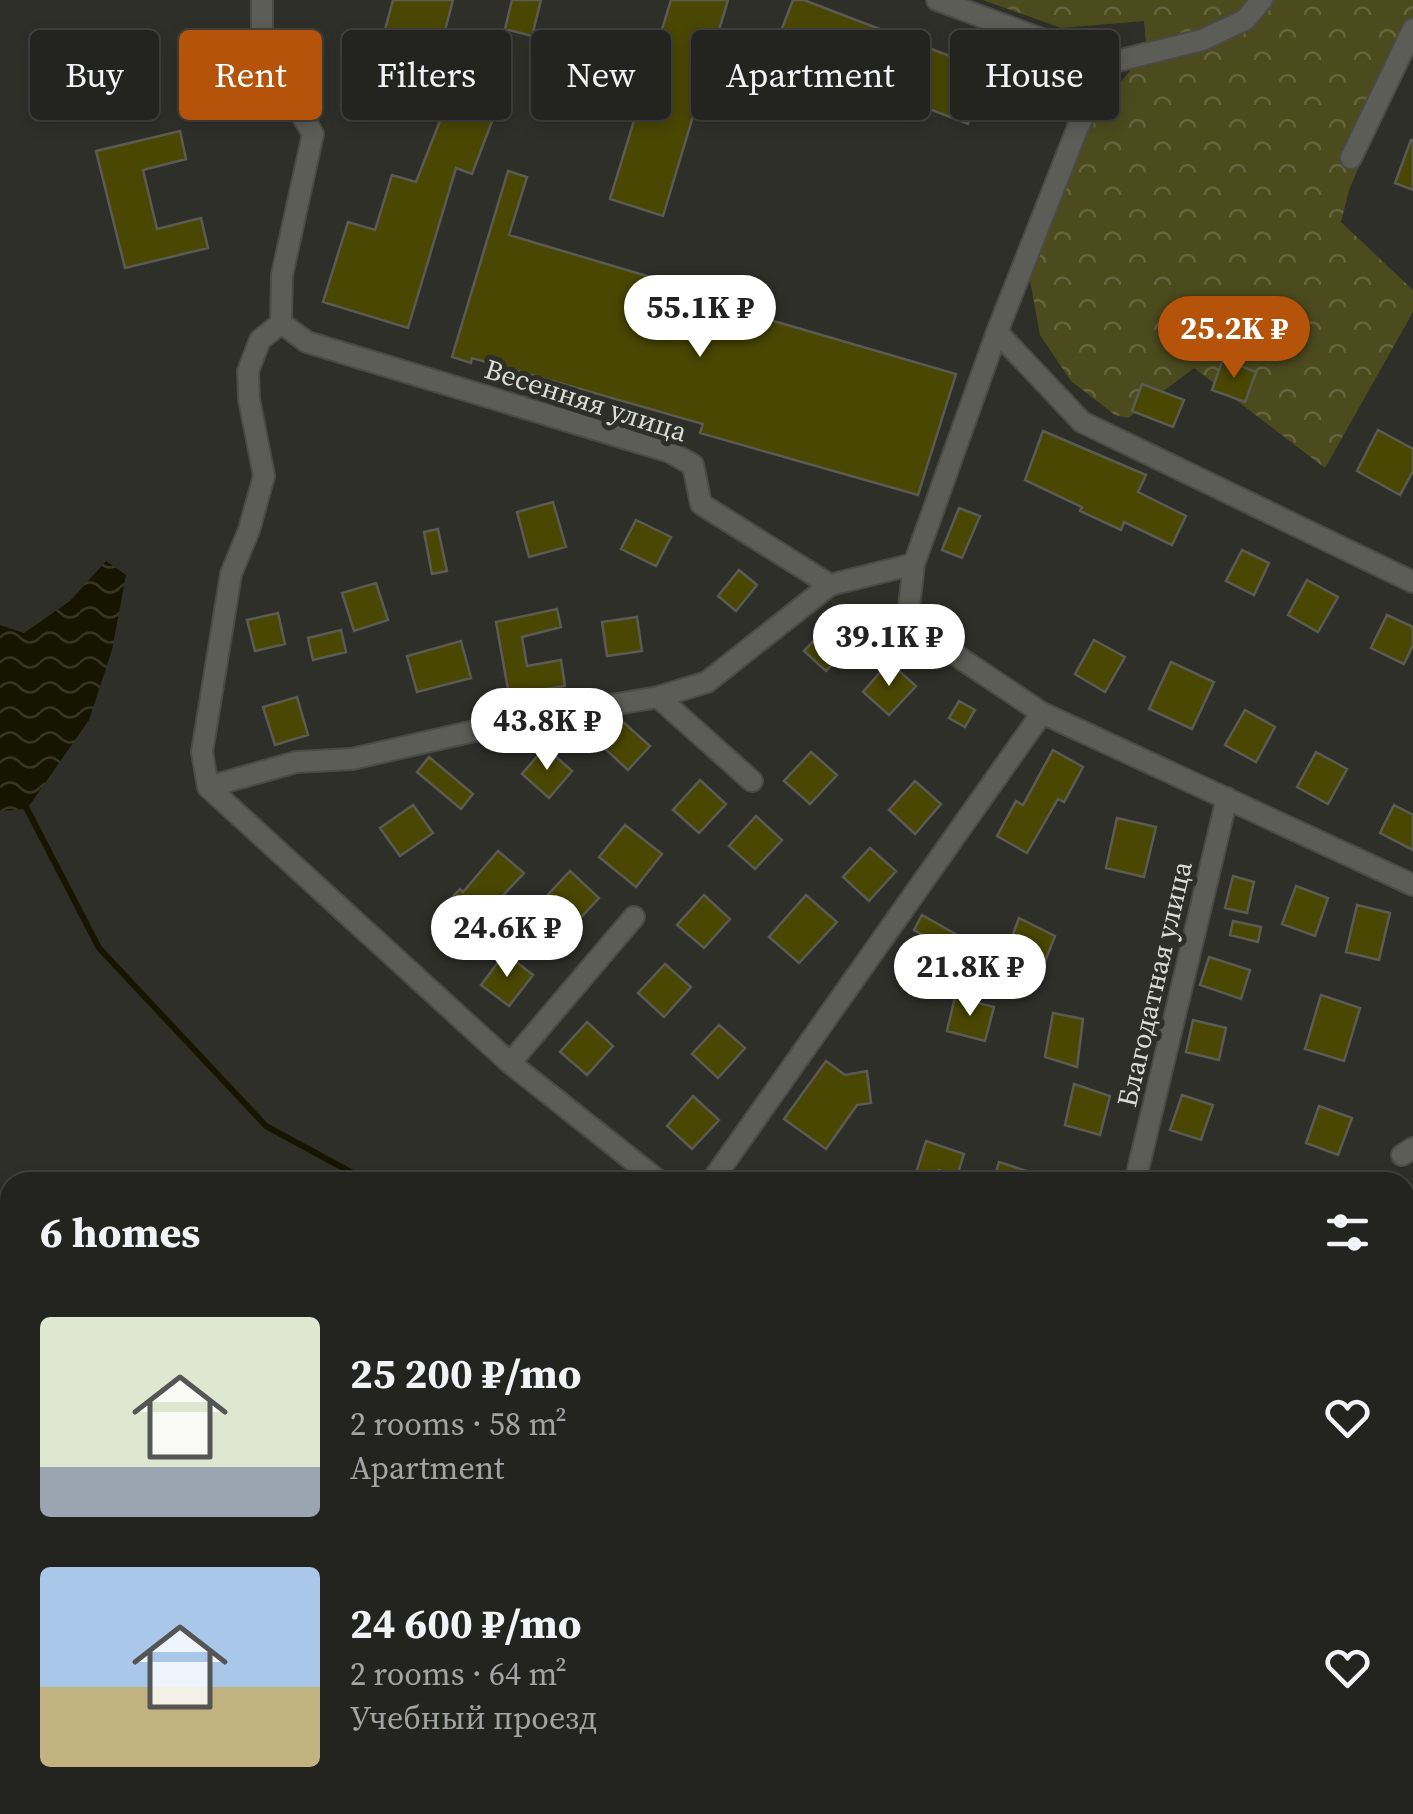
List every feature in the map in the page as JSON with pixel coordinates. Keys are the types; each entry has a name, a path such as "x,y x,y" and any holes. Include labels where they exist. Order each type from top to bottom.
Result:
{"street":[{"path":"262,0 262,47 313,134 282,275 281,323 260,340 248,371 249,398 264,476 232,574 202,752 208,787 510,1063 647,1172"},
{"path":"936,0 1017,30"},
{"path":"1119,61 1202,40 1245,20 1262,0"},
{"path":"1351,158 1413,29"},
{"path":"1082,120 998,332 914,564 908,615 963,660 1042,713 1413,885"},
{"name":"Весенняя улица","path":"281,323 308,342 670,452 693,465 700,504 830,585"},
{"path":"998,332 1082,422 1413,582"},
{"path":"208,787 296,762 352,759 448,735 658,697 707,682 830,585 914,564"},
{"path":"658,697 752,781"},
{"path":"718,1172 1042,713"},
{"name":"Благодатная улица","path":"1137,1172 1226,798"},
{"path":"510,1063 634,918"}],"green space":[{"path":"983,0 1413,0 1413,40 1349,190 1341,222 1413,290 1413,312 1325,468 1194,368 1128,418 1115,415 1071,381 1040,335 1022,237 1083,126 1088,120 1119,120 1119,84 1147,51 1144,21 1061,28"}],"water":[{"path":"106,561 126,575 112,650 89,720 27,809 0,811 0,625 24,633 70,601"}],"building":[{"path":"393,0 453,0 445,30 385,30"},
{"path":"512,0 541,0 531,36 505,29"},
{"path":"671,0 728,0 719,30 691,30 692,120 663,216 610,199 634,120 671,120 671,30 662,30"},
{"path":"793,0 804,0 882,30 781,30"},
{"path":"930,48 950,56 950,117 930,109"},
{"path":"440,120 493,120 472,174 456,168 408,328 323,302 348,222 375,230 392,175 416,182"},
{"path":"180,131 186,159 143,170 157,229 201,218 208,248 125,268 96,151"},
{"path":"1413,140 1413,190 1395,183"},
{"path":"508,171 527,177 509,235 731,301 729,308 956,374 918,495 700,433 703,424 472,358 471,363 452,357"},
{"path":"1223,359 1256,372 1245,402 1212,390"},
{"path":"1142,384 1184,400 1173,427 1132,411"},
{"path":"1378,430 1413,449 1413,471 1400,495 1357,471"},
{"path":"1043,431 1146,475 1138,492 1186,516 1172,545 1124,522 1121,530 1025,480"},
{"path":"553,502 566,547 529,557 517,512"},
{"path":"959,508 980,516 962,558 942,550"},
{"path":"636,520 671,537 656,566 621,549"},
{"path":"438,529 447,571 432,574 424,532"},
{"path":"1242,550 1269,563 1254,595 1226,581"},
{"path":"739,570 757,585 736,611 718,596"},
{"path":"1307,580 1338,597 1318,632 1288,615"},
{"path":"376,583 388,620 354,631 342,593"},
{"path":"557,609 561,627 522,637 527,666 561,660 565,686 509,695 496,622"},
{"path":"278,613 285,644 255,651 247,620"},
{"path":"1387,615 1413,627 1413,645 1404,664 1371,648"},
{"path":"637,617 642,651 607,656 602,622"},
{"path":"828,625 850,646 826,671 804,651"},
{"path":"341,630 346,652 313,660 308,638"},
{"path":"1094,640 1125,657 1105,692 1075,674"},
{"path":"461,641 471,678 417,692 407,656"},
{"path":"889,662 916,686 889,715 863,692"},
{"path":"1171,662 1214,682 1192,729 1149,709"},
{"path":"297,697 308,735 275,745 263,707"},
{"path":"959,701 975,710 965,727 949,718"},
{"path":"1245,710 1275,727 1256,762 1225,745"},
{"path":"622,721 650,746 628,770 600,744"},
{"path":"545,747 572,771 549,798 522,774"},
{"path":"1053,750 1083,767 1064,802 1058,799 1027,853 997,836 1016,801 1023,805"},
{"path":"811,752 837,775 810,804 784,781"},
{"path":"1316,752 1347,769 1328,804 1297,787"},
{"path":"429,757 473,794 461,809 417,772"},
{"path":"700,780 726,804 699,833 673,810"},
{"path":"915,781 941,804 915,834 889,810"},
{"path":"413,805 433,833 400,856 380,828"},
{"path":"1394,805 1413,815 1413,850 1380,833"},
{"path":"756,816 782,840 755,869 729,846"},
{"path":"1117,818 1156,827 1144,877 1106,868"},
{"path":"625,825 662,854 636,887 599,857"},
{"path":"870,848 896,871 869,901 843,877"},
{"path":"498,851 524,873 459,942 433,918 460,889 463,892"},
{"path":"570,871 599,898 574,925 545,898"},
{"path":"1233,876 1254,882 1247,913 1225,908"},
{"path":"1296,886 1328,898 1315,936 1282,924"},
{"path":"704,895 730,919 704,948 677,925"},
{"path":"806,895 837,922 799,963 769,937"},
{"path":"1357,905 1390,913 1379,960 1346,952"},
{"path":"922,915 966,940 957,955 914,930"},
{"path":"1019,918 1055,936 1040,974 1004,958"},
{"path":"1233,921 1261,927 1258,942 1230,935"},
{"path":"505,953 533,975 509,1006 481,985"},
{"path":"1209,957 1250,970 1241,999 1200,985"},
{"path":"665,964 691,987 664,1017 638,993"},
{"path":"1321,995 1360,1008 1344,1061 1305,1049"},
{"path":"955,997 994,1007 985,1041 947,1031"},
{"path":"1053,1013 1083,1019 1077,1067 1045,1057"},
{"path":"1193,1020 1226,1028 1219,1060 1186,1052"},
{"path":"587,1022 613,1046 587,1075 560,1052"},
{"path":"719,1025 745,1048 718,1078 692,1054"},
{"path":"826,1061 845,1075 867,1071 871,1103 857,1105 826,1149 784,1119"},
{"path":"1074,1084 1110,1096 1100,1135 1065,1125"},
{"path":"1182,1095 1213,1105 1201,1140 1170,1130"},
{"path":"693,1096 719,1120 692,1149 667,1126"},
{"path":"1319,1106 1352,1118 1338,1155 1306,1143"},
{"path":"926,1141 964,1154 958,1172 916,1172"},
{"path":"999,1162 1030,1172 996,1172"}],"waterway":[{"path":"27,809 99,948 266,1126 351,1172"}]}
